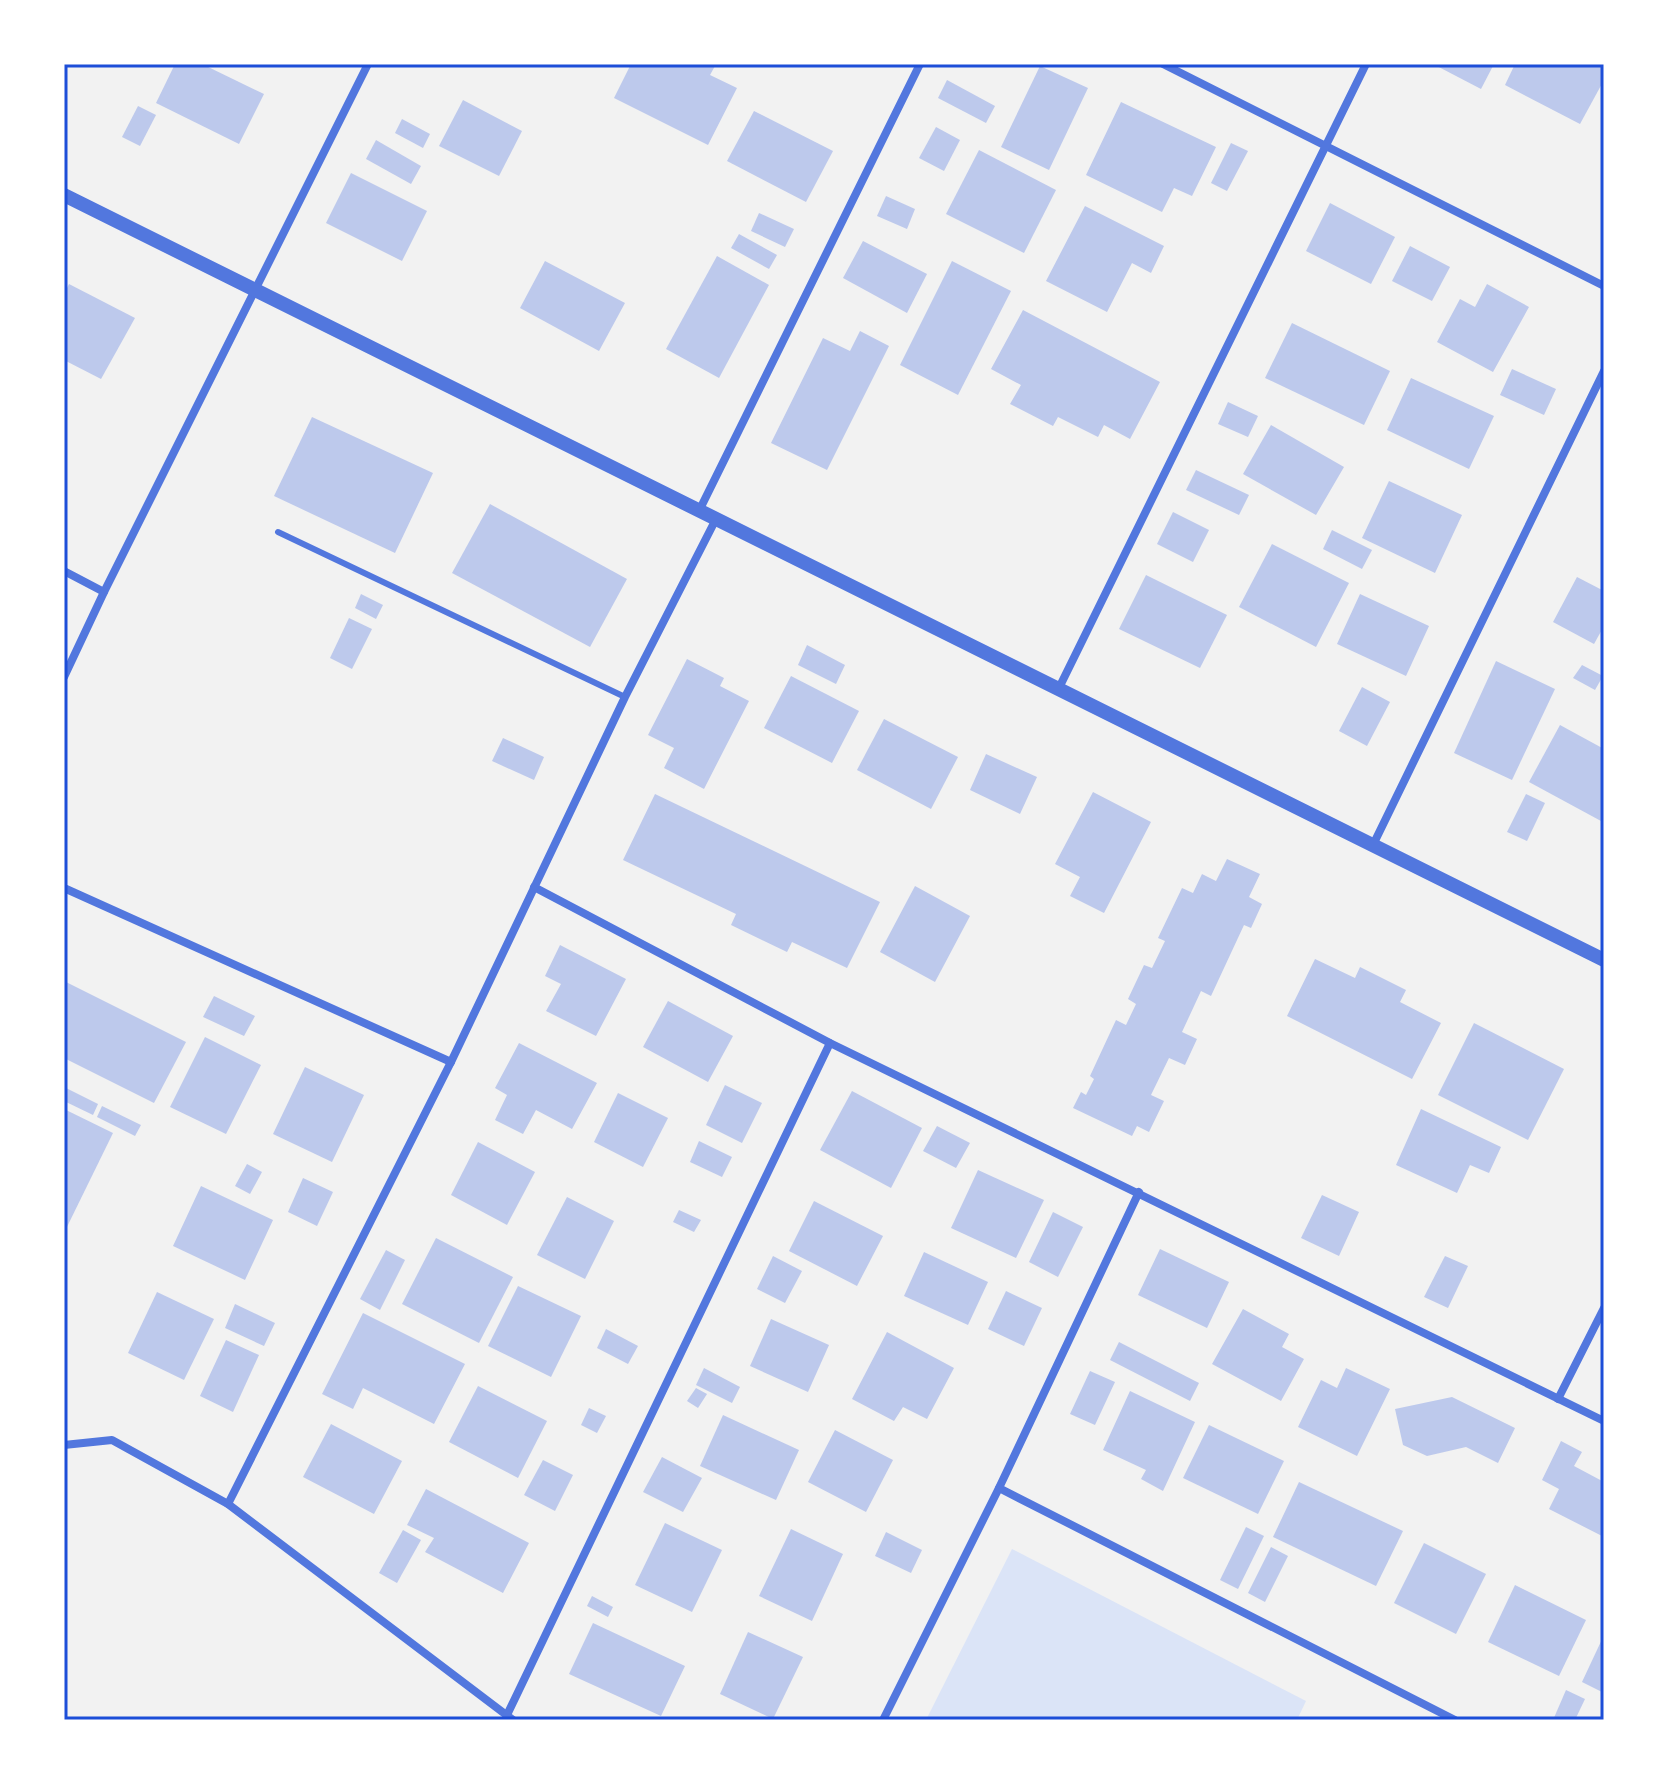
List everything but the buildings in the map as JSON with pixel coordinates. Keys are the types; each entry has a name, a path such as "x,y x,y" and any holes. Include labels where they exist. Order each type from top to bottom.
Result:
{"street":[{"path":"64,677 368,64"},
{"path":"700,509 920,64"},
{"path":"1163,64 1604,286"},
{"path":"1058,690 1366,64"},
{"path":"64,195 1604,960"},
{"path":"1373,845 1604,371"},
{"path":"228,1504 451,1062 625,697 717,517"},
{"path":"64,571 104,592"},
{"path":"534,887 830,1043 1604,1421"},
{"path":"64,888 451,1062"},
{"path":"64,1445 112,1440 228,1504 510,1718 830,1043"},
{"path":"883,1720 999,1488 1139,1192"},
{"path":"1558,1399 1604,1308"},
{"path":"999,1488 1455,1720"}],"lane":[{"path":"278,532 625,697"}],"shaded area":[{"path":"1012,1549 1306,1701 1297,1720 926,1720"}]}
